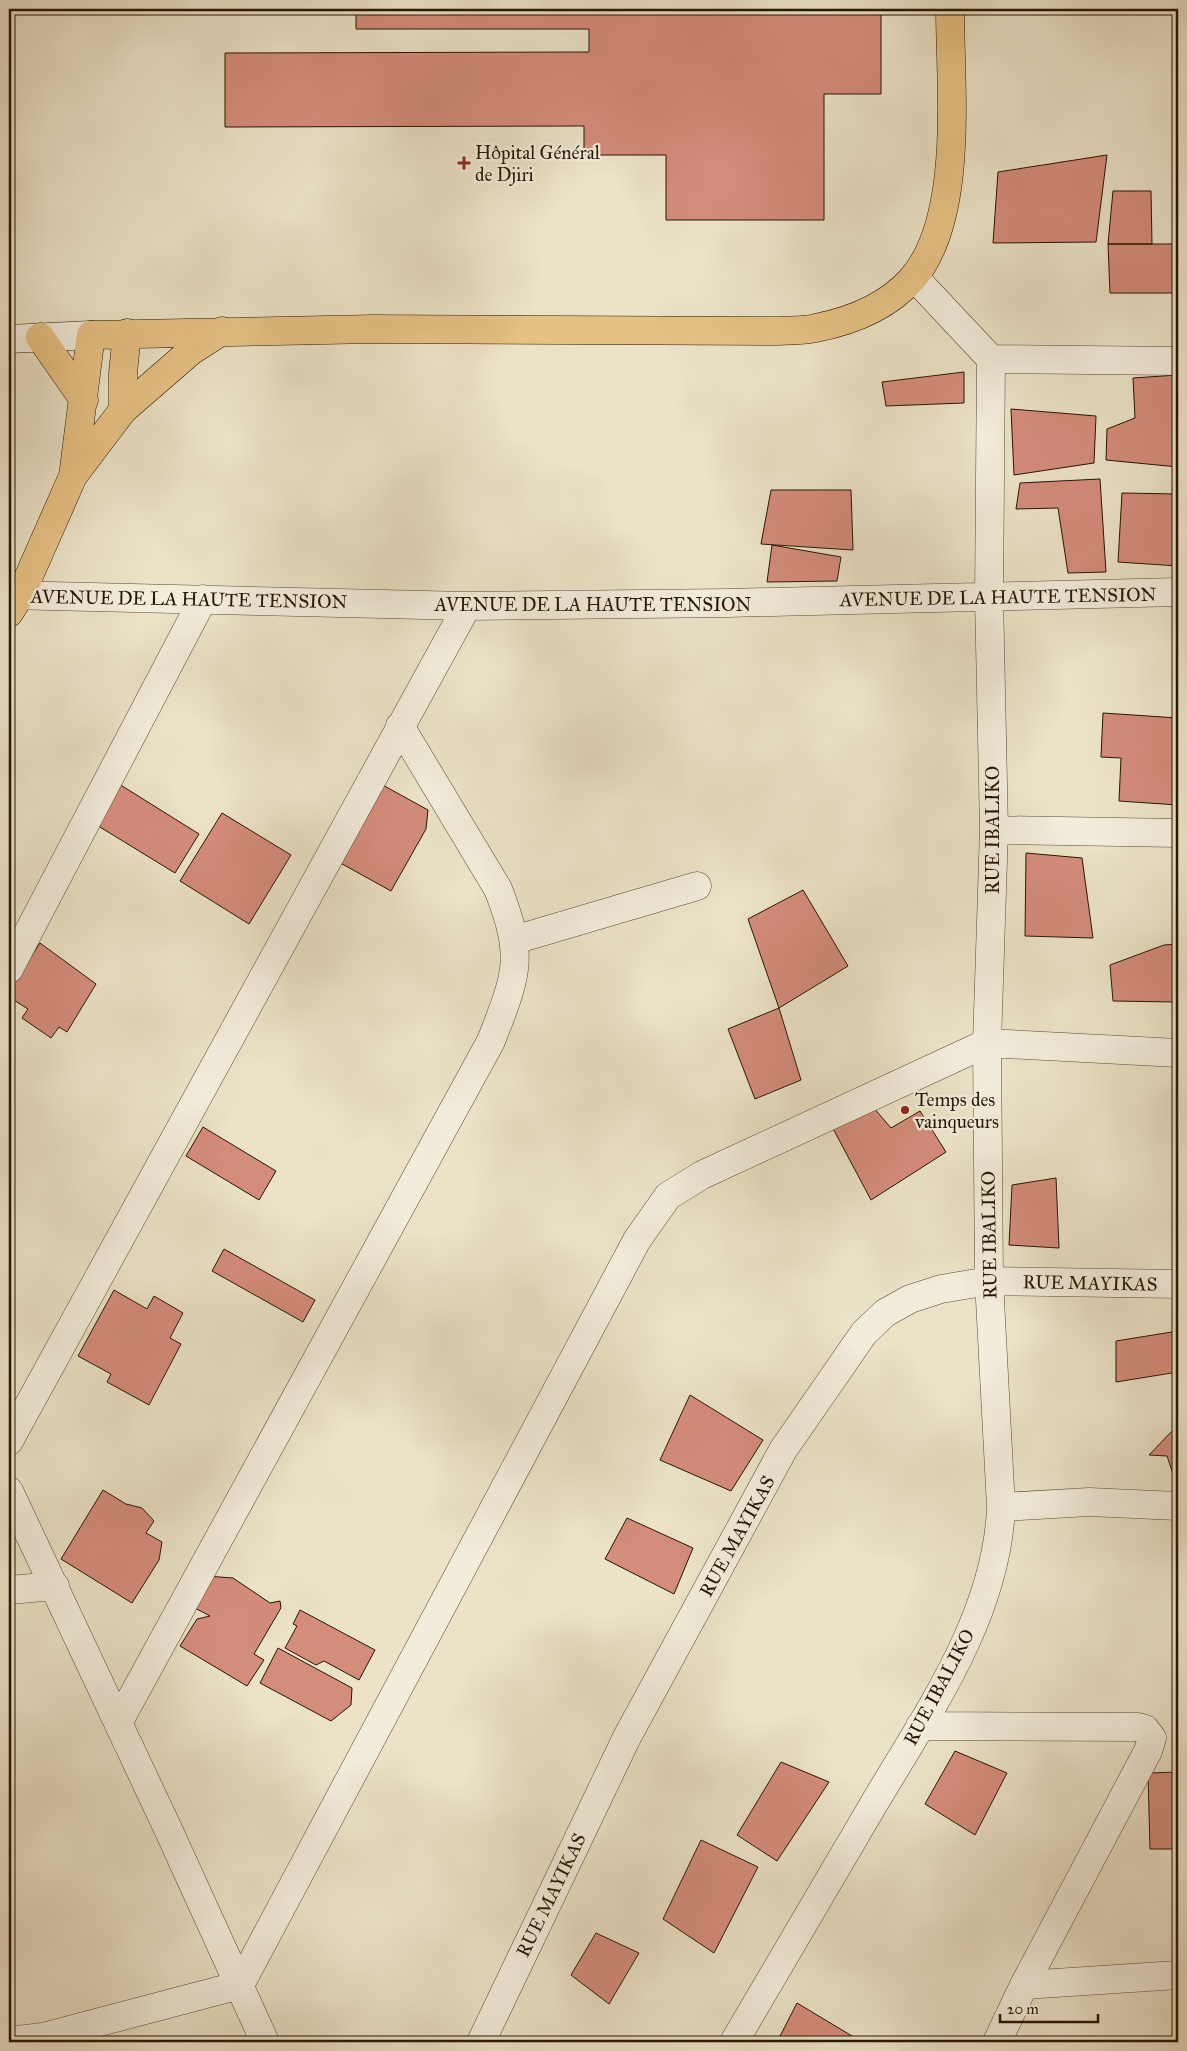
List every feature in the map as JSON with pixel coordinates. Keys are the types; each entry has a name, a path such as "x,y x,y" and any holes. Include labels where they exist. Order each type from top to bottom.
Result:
{"main road":[{"path":"72,476 84,400 91,335 222,331 778,331 815,329 852,319 888,300 914,277 933,242 946,198 953,119 950,9"},
{"path":"13,601 72,476 123,410 191,352 222,331"},
{"path":"123,410 122,373 127,333"},
{"path":"40,337 84,400"}],"street":[{"path":"914,277 991,359 1178,361"},
{"path":"9,339 91,335"},
{"name":"RUE IBALIKO","path":"734,2042 920,1726 966,1644 991,1574 1000,1538 1001,1508 989,1281 987,1043 994,830 988,597 991,359"},
{"name":"AVENUE DE LA HAUTE TENSION","path":"13,601 204,599 468,606 728,603 1178,592"},
{"path":"9,969 204,599"},
{"path":"9,1441 400,726 468,606"},
{"path":"118,1723 491,1041 513,982 516,958 514,940 508,915 498,889 400,726"},
{"path":"994,830 1178,832"},
{"path":"514,940 697,886"},
{"path":"9,2041 43,2037 240,1985 638,1240 668,1196 702,1175 987,1043 1178,1053"},
{"name":"RUE MAYIKAS","path":"480,2042 627,1737 783,1450 864,1333 886,1313 910,1299 941,1289 989,1281 1178,1284"},
{"path":"9,1491 55,1586 265,2042"},
{"path":"1001,1508 1089,1502 1178,1506"},
{"path":"9,1590 55,1586"},
{"path":"920,1726 1138,1727 1145,1729 1152,1738 1148,1751 1024,1985 997,2042"},
{"path":"1024,1985 1178,1975"}],"building":[{"path":"356,9 881,9 881,94 824,94 824,220 666,220 666,155 584,155 584,126 225,127 225,53 589,52 589,29 356,29"},
{"path":"1107,155 1096,242 993,243 998,172"},
{"path":"1113,191 1151,191 1152,244 1108,244"},
{"path":"1108,244 1178,244 1178,293 1110,293"},
{"path":"964,372 964,403 886,406 882,382"},
{"path":"1178,375 1178,467 1106,460 1107,429 1135,418 1133,378"},
{"path":"1011,409 1096,416 1094,463 1014,475"},
{"path":"1100,479 1106,572 1068,573 1058,508 1016,509 1020,483"},
{"path":"771,490 851,490 853,550 761,544"},
{"path":"1122,493 1178,494 1178,566 1118,562"},
{"path":"772,545 841,557 837,581 767,582"},
{"path":"1103,713 1178,718 1178,805 1119,801 1121,758 1101,757"},
{"path":"379,783 428,810 426,829 391,891 335,860"},
{"path":"119,784 199,834 175,873 95,824"},
{"path":"222,813 291,855 249,924 180,881"},
{"path":"1026,853 1082,858 1093,938 1025,936"},
{"path":"803,890 848,966 779,1008 748,919"},
{"path":"40,943 96,984 67,1032 59,1027 51,1038 22,1018 28,1009 9,997 9,990"},
{"path":"1178,944 1177,1032 1175,1002 1113,1001 1110,965 1164,945"},
{"path":"779,1008 801,1080 755,1099 728,1029"},
{"path":"867,1100 891,1128 920,1111 946,1152 871,1200 829,1121"},
{"path":"203,1127 276,1171 259,1200 186,1156"},
{"path":"1056,1178 1059,1248 1009,1245 1012,1185"},
{"path":"224,1249 315,1300 303,1322 212,1271"},
{"path":"114,1290 147,1309 154,1296 183,1313 170,1338 181,1344 149,1405 107,1382 111,1374 78,1356"},
{"path":"1178,1331 1178,1372 1116,1382 1116,1341"},
{"path":"1178,1394 1178,1474 1173,1474 1167,1456 1149,1455 1173,1430"},
{"path":"690,1395 763,1440 731,1491 660,1460"},
{"path":"103,1490 126,1504 142,1508 154,1521 146,1533 162,1542 159,1560 132,1603 61,1559"},
{"path":"627,1518 693,1548 674,1594 605,1559"},
{"path":"206,1576 233,1578 270,1603 280,1601 281,1608 254,1654 264,1660 247,1686 180,1646 197,1619 210,1616 191,1606"},
{"path":"300,1610 375,1650 359,1680 324,1661 316,1665 285,1648 297,1626 293,1624"},
{"path":"1176,1642 1178,1642 1178,1699 1173,1700"},
{"path":"278,1648 352,1688 351,1705 331,1721 260,1683"},
{"path":"955,1751 1007,1773 975,1835 925,1804"},
{"path":"781,1762 829,1782 777,1861 737,1835"},
{"path":"1178,1772 1178,1849 1150,1849 1148,1773"},
{"path":"701,1840 758,1867 714,1953 663,1919"},
{"path":"596,1933 639,1953 609,2004 571,1975"},
{"path":"797,2003 862,2042 777,2042"}],"place":[{"name":"Hôpital Général de Djiri","path":"464,163"},
{"name":"Temps des vainqueurs","path":"905,1110"}]}
